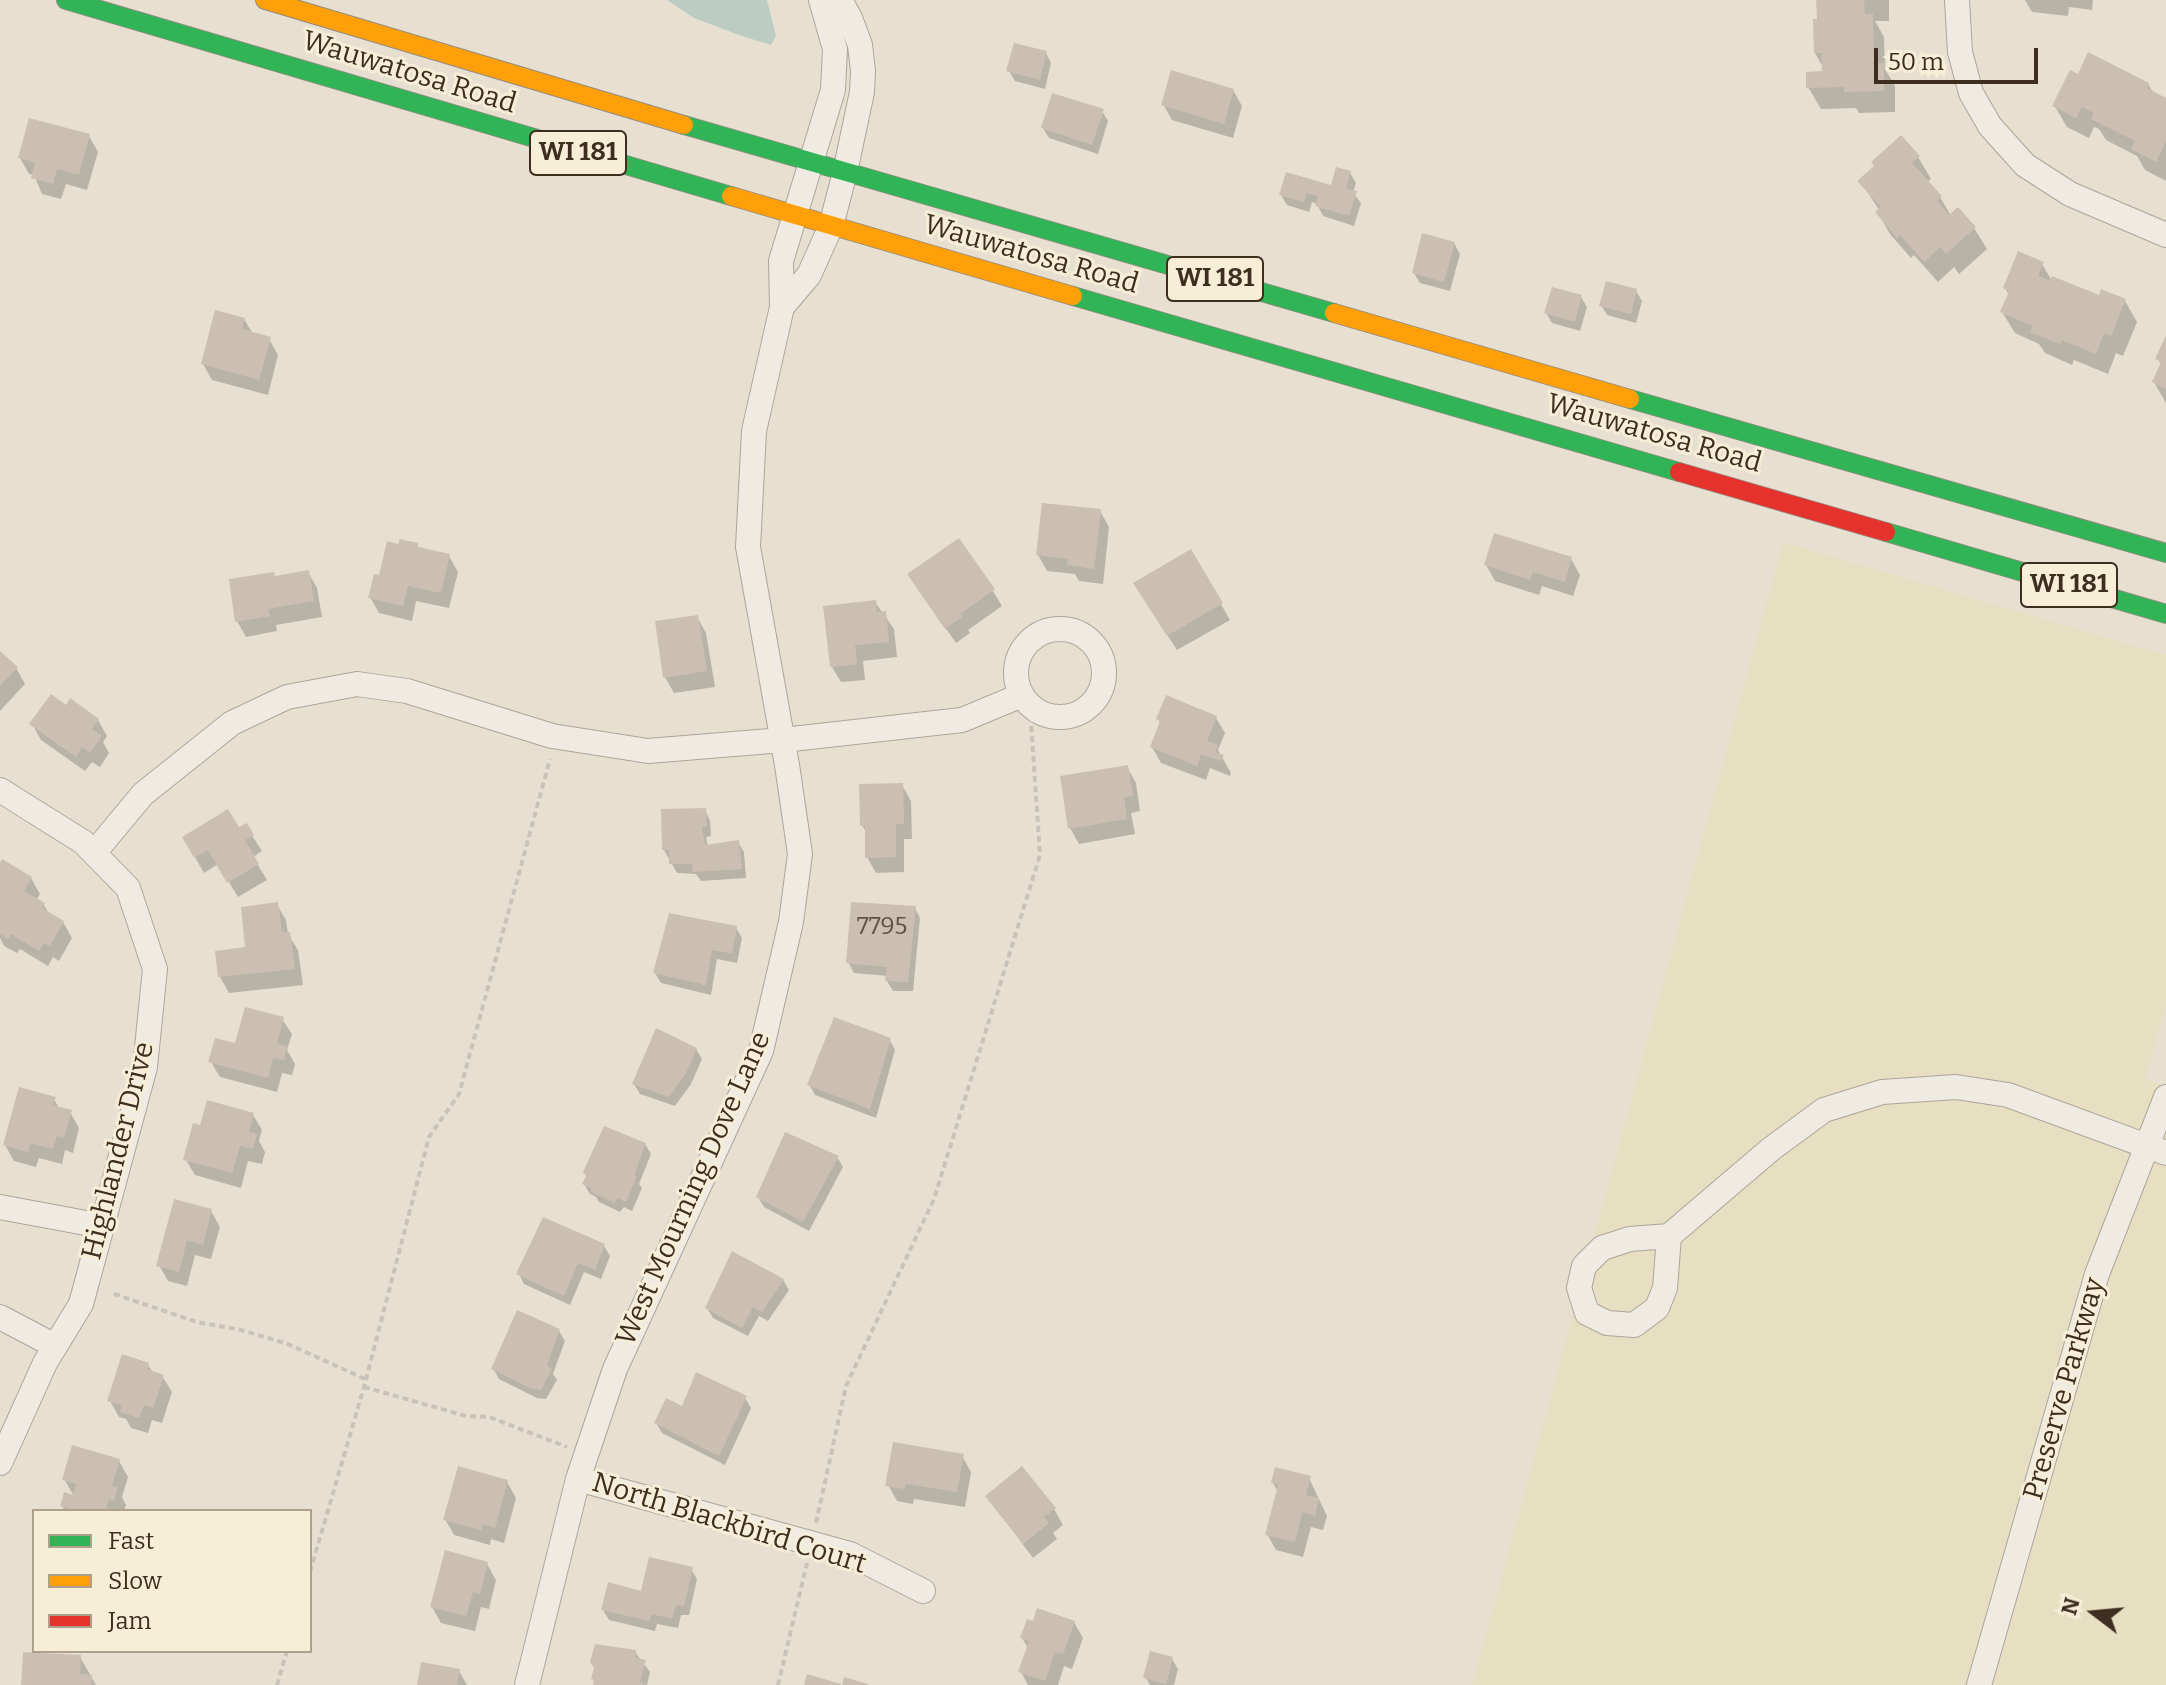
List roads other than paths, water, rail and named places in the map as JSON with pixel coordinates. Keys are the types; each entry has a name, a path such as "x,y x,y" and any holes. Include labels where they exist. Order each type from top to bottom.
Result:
{"main road":[{"name":"Wauwatosa Road","path":"66,0 796,216 2166,614"},
{"name":"Wauwatosa Road","path":"265,0 812,163 2166,553"}],"street":[{"path":"782,307 781,261 833,90 835,70 831,31 821,0"},
{"path":"782,307 809,275 831,226 862,92 860,45 840,0"},
{"path":"1957,0 1960,52 1971,93 1990,126 2025,165 2070,194 2166,235"},
{"name":"West Mourning Dove Lane","path":"527,1685 578,1479 615,1369 761,1051 791,922 800,854 748,547 754,431 782,307"},
{"path":"94,853 143,794 232,723 287,697 357,684 407,691 556,737 648,751 962,720 1029,702"},
{"name":"Highlander Drive","path":"0,790 83,842 128,888 155,969 145,1067 81,1304 55,1346 0,1463"},
{"path":"1669,1236 1771,1149 1824,1110 1882,1092 1956,1087 2008,1095 2156,1150"},
{"name":"Preserve Parkway","path":"1979,1685 2097,1274 2156,1150 2166,1097"},
{"path":"0,1207 102,1226"},
{"path":"0,1317 55,1346"},
{"name":"North Blackbird Court","path":"578,1479 850,1554 923,1591"}]}
